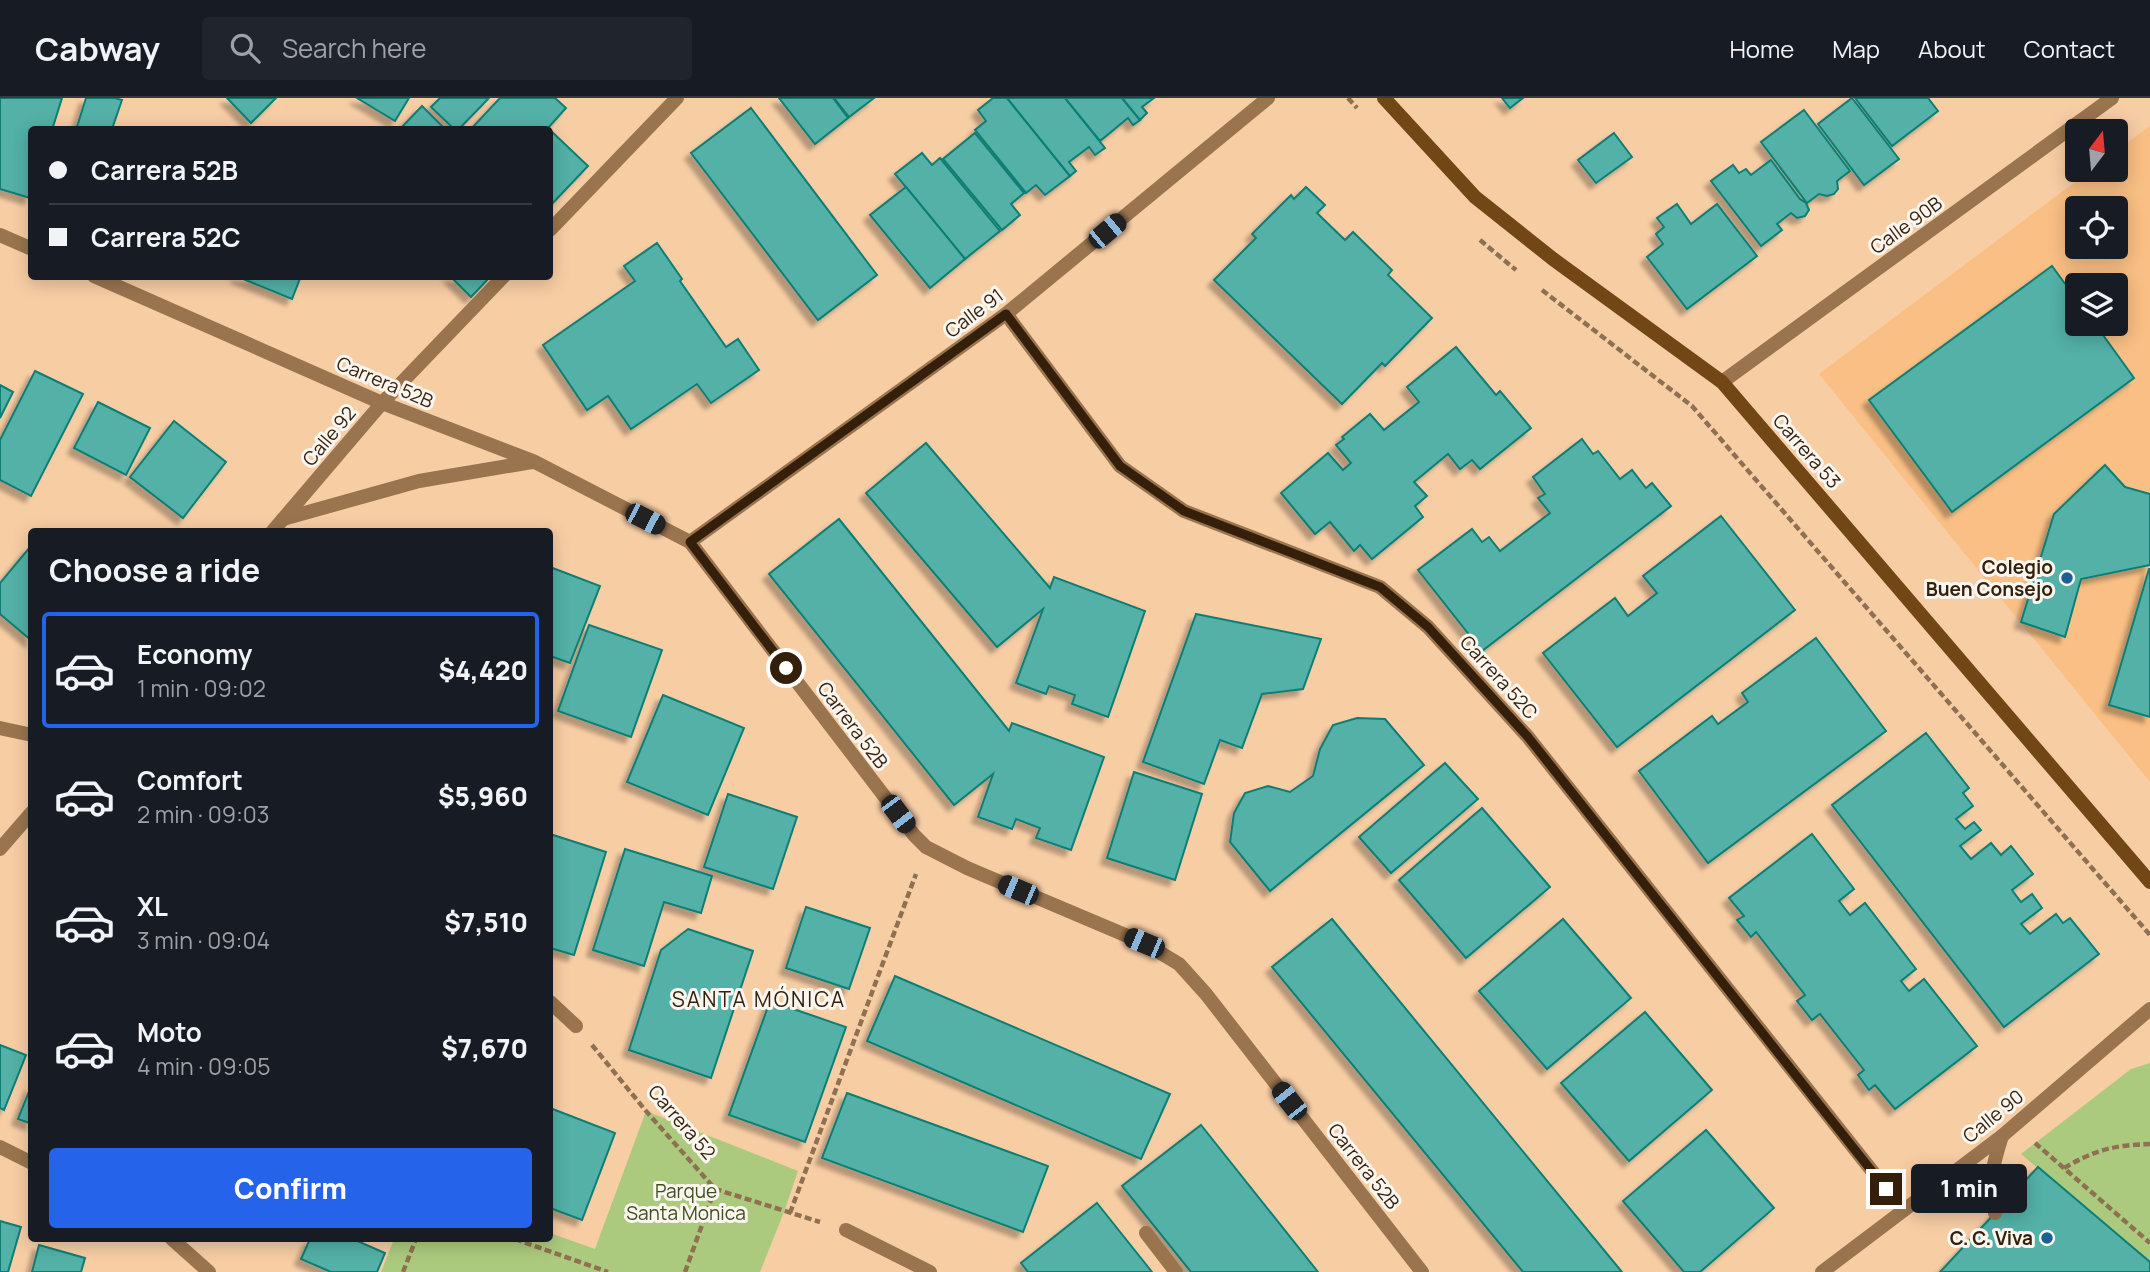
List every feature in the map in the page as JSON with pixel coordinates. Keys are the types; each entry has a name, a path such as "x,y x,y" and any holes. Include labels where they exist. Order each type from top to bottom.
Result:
{"main road":[{"name":"Carrera 53","path":"1384,98 1475,197 1553,259 1722,382 2150,882"}],"street":[{"path":"553,227 677,98"},
{"name":"Calle 91","path":"690,542 1006,314 1268,98"},
{"name":"Calle 90B","path":"1722,382 2112,98"},
{"path":"0,235 28,247"},
{"name":"Carrera 52B","path":"103,280 382,403 533,461 690,542 914,835 926,847 967,868 1144,943 1179,964 1206,994 1422,1272"},
{"name":"Calle 92","path":"275,528 382,403 500,280"},
{"name":"Carrera 52C","path":"1006,314 1120,466 1184,511 1380,587 1428,627 1528,737 1903,1210"},
{"path":"283,519 419,481 533,461"},
{"path":"0,728 28,734"},
{"path":"0,849 28,817"},
{"path":"553,1005 576,1026"},
{"name":"Calle 90","path":"1822,1272 2002,1136 2150,1009"},
{"path":"1995,1213 1990,1182 2002,1136"},
{"path":"0,1147 28,1161"},
{"path":"846,1230 930,1272"},
{"path":"1146,1233 1176,1272"},
{"path":"175,1242 209,1272"}],"path":[{"path":"1348,98 1357,108"},
{"path":"1476,236 1518,271"},
{"path":"1540,288 1692,406 2150,935"},
{"path":"790,1213 926,847"},
{"name":"Carrera 52","path":"576,1026 715,1189 846,1230"},
{"path":"2029,1138 2150,1243"},
{"path":"2064,1168 2088,1154 2125,1145 2150,1144"},
{"path":"685,1272 715,1189"},
{"path":"403,1272 415,1242"},
{"path":"523,1242 608,1272"}],"shaded area":[{"name":"Colegio Buen Consejo","path":"2150,126 2150,782 1819,374 2075,182 2128,182 2128,142"}],"green space":[{"path":"2150,1063 2150,1262 2021,1154 2131,1069"},
{"name":"Parque Santa Monica","path":"646,1111 798,1171 760,1272 381,1272 393,1242 553,1242 553,1234 595,1249"}],"building":[{"path":"0,98 62,98 53,126 28,126 28,197 0,189"},
{"path":"86,98 122,100 113,126 77,126"},
{"path":"227,98 276,98 251,123"},
{"path":"357,98 409,98 395,121"},
{"path":"440,98 489,98 462,126 451,126 431,107"},
{"path":"500,98 555,98 566,108 550,126 474,126"},
{"path":"779,98 833,98 848,118 815,144"},
{"path":"834,98 874,98 849,117"},
{"path":"993,98 1007,98 1070,176 1045,195 1036,185 1026,193 975,130 986,121 978,110"},
{"path":"1007,98 1065,98 1105,148 1095,155 1089,147 1069,162 1076,171 1070,176"},
{"path":"1065,98 1122,98 1140,120 1133,125 1128,118 1100,141"},
{"path":"1122,98 1154,98 1142,107 1147,113 1140,120"},
{"path":"1502,98 1523,98 1510,108"},
{"path":"1852,98 1899,159 1864,185 1818,124"},
{"path":"1855,98 1928,98 1938,111 1892,146"},
{"path":"422,106 442,126 403,126"},
{"path":"751,108 877,275 818,320 691,153"},
{"path":"1804,110 1850,171 1837,181 1838,189 1834,194 1819,194 1807,203 1761,142"},
{"path":"553,133 588,166 553,203"},
{"path":"975,133 1024,193 1011,204 1020,215 1002,230 943,159"},
{"path":"1614,133 1632,157 1596,183 1578,160"},
{"path":"922,153 932,165 940,158 1000,231 965,259 895,174"},
{"path":"1771,160 1809,210 1805,216 1797,218 1791,213 1777,224 1782,230 1761,246 1711,181 1733,165 1739,173 1746,169 1751,175"},
{"path":"906,187 965,259 930,288 870,215"},
{"path":"1306,187 1325,205 1317,213 1345,240 1353,232 1392,270 1388,275 1432,318 1385,366 1382,363 1342,404 1214,280 1256,238 1252,234 1291,195 1294,199"},
{"path":"1677,204 1691,224 1717,204 1757,256 1687,309 1647,257 1663,244 1656,234 1664,227 1657,218"},
{"path":"657,243 726,347 738,339 759,370 711,403 697,384 631,429 608,396 587,410 543,345 635,281 624,266"},
{"path":"2052,266 2065,284 2065,336 2104,336 2134,378 1952,512 1869,400"},
{"path":"246,280 299,280 292,299"},
{"path":"454,280 487,280 471,297"},
{"path":"1456,347 1496,395 1500,391 1531,428 1480,469 1472,460 1460,469 1448,454 1414,482 1427,496 1415,506 1423,517 1372,559 1360,545 1354,551 1330,522 1315,534 1281,493 1328,453 1343,470 1351,463 1336,445 1344,439 1342,437 1370,414 1384,430 1419,402 1407,387"},
{"path":"35,371 83,394 31,496 0,480 0,440"},
{"path":"0,385 13,392 0,418"},
{"path":"98,402 150,428 126,475 74,448"},
{"path":"174,421 226,462 183,518 130,477"},
{"path":"1582,439 1593,454 1598,451 1620,479 1632,470 1646,488 1652,483 1671,506 1482,651 1418,570 1472,529 1482,542 1489,537 1500,551 1550,513 1538,498 1545,494 1533,477"},
{"path":"926,443 1050,588 1054,577 1145,611 1108,717 1072,704 1075,695 1049,686 1046,694 1016,683 1043,609 997,647 866,493"},
{"path":"2105,465 2125,487 2150,494 2150,565 2081,579 2065,637 2021,622 2054,514"},
{"path":"1721,516 1795,610 1617,747 1543,653 1615,598 1628,616 1657,593 1643,576"},
{"path":"839,519 1009,731 1012,723 1104,757 1071,850 1036,838 1040,828 1016,819 1012,829 978,817 993,774 954,805 769,574"},
{"path":"28,549 28,638 0,614 0,583"},
{"path":"553,568 600,586 570,663 553,657"},
{"path":"2150,569 2150,717 2109,705"},
{"path":"1196,614 1321,639 1303,689 1262,694 1242,748 1220,740 1204,784 1143,762"},
{"path":"589,625 662,650 631,737 558,711"},
{"path":"1816,638 1886,731 1708,863 1639,771 1712,716 1718,724 1748,702 1742,693"},
{"path":"663,695 744,728 708,815 627,782"},
{"path":"1357,718 1385,719 1424,765 1270,891 1230,842 1234,813 1245,793 1268,786 1290,792 1313,776 1320,749 1333,725"},
{"path":"1926,733 1969,788 1963,793 1973,806 1956,819 1965,829 1974,822 1981,830 1960,846 1971,859 1991,843 2001,855 2011,846 2033,874 2012,890 2021,902 2032,894 2042,908 2021,924 2030,934 2056,914 2063,923 2070,918 2099,954 2004,1027 1832,805"},
{"path":"1445,763 1478,799 1391,873 1359,837"},
{"path":"1134,772 1202,794 1175,880 1107,858"},
{"path":"728,794 797,817 773,889 704,867"},
{"path":"1482,808 1550,887 1466,958 1399,880"},
{"path":"1812,834 1854,889 1839,901 1850,915 1865,903 1916,969 1901,981 1909,991 1924,979 1977,1046 1895,1109 1875,1085 1869,1090 1858,1075 1864,1070 1820,1014 1812,1020 1797,1001 1805,995 1756,932 1751,937 1737,920 1744,916 1729,898"},
{"path":"553,835 606,852 574,955 553,949"},
{"path":"625,849 712,876 701,913 664,902 644,966 593,950"},
{"path":"806,907 870,928 849,989 786,968"},
{"path":"1332,919 1622,1272 1523,1272 1272,967"},
{"path":"1563,919 1631,998 1547,1069 1479,991"},
{"path":"688,929 753,951 711,1078 629,1050 661,950"},
{"path":"895,976 1170,1094 1141,1159 867,1041"},
{"path":"770,1001 846,1027 805,1142 729,1115"},
{"path":"1645,1012 1712,1090 1629,1161 1561,1083"},
{"path":"0,1045 26,1055 4,1110 0,1108"},
{"path":"847,1093 1048,1166 1023,1232 822,1158"},
{"path":"28,1094 28,1123 18,1119"},
{"path":"553,1109 615,1133 582,1220 553,1209"},
{"path":"1201,1125 1318,1272 1191,1272 1122,1186"},
{"path":"1706,1130 1774,1208 1700,1272 1684,1272 1623,1201"},
{"name":"C. C. Viva","path":"2038,1167 2150,1262 2150,1272 1940,1272"},
{"path":"1097,1203 1152,1272 1028,1272 1021,1263"},
{"path":"0,1221 21,1227 8,1272 0,1272"},
{"path":"309,1242 360,1242 385,1253 377,1272 331,1272 301,1259"},
{"path":"39,1245 85,1258 81,1272 32,1272"}],"place":[{"name":"Colegio Buen Consejo","path":"2067,578"},
{"name":"C. C. Viva","path":"2047,1238"}],"district":[{"name":"SANTA MÓNICA","path":"759,999"}],"route":[{"path":"786,668 690,542 1006,314 1120,466 1184,511 1380,587 1428,627 1528,737 1886,1189"}]}
